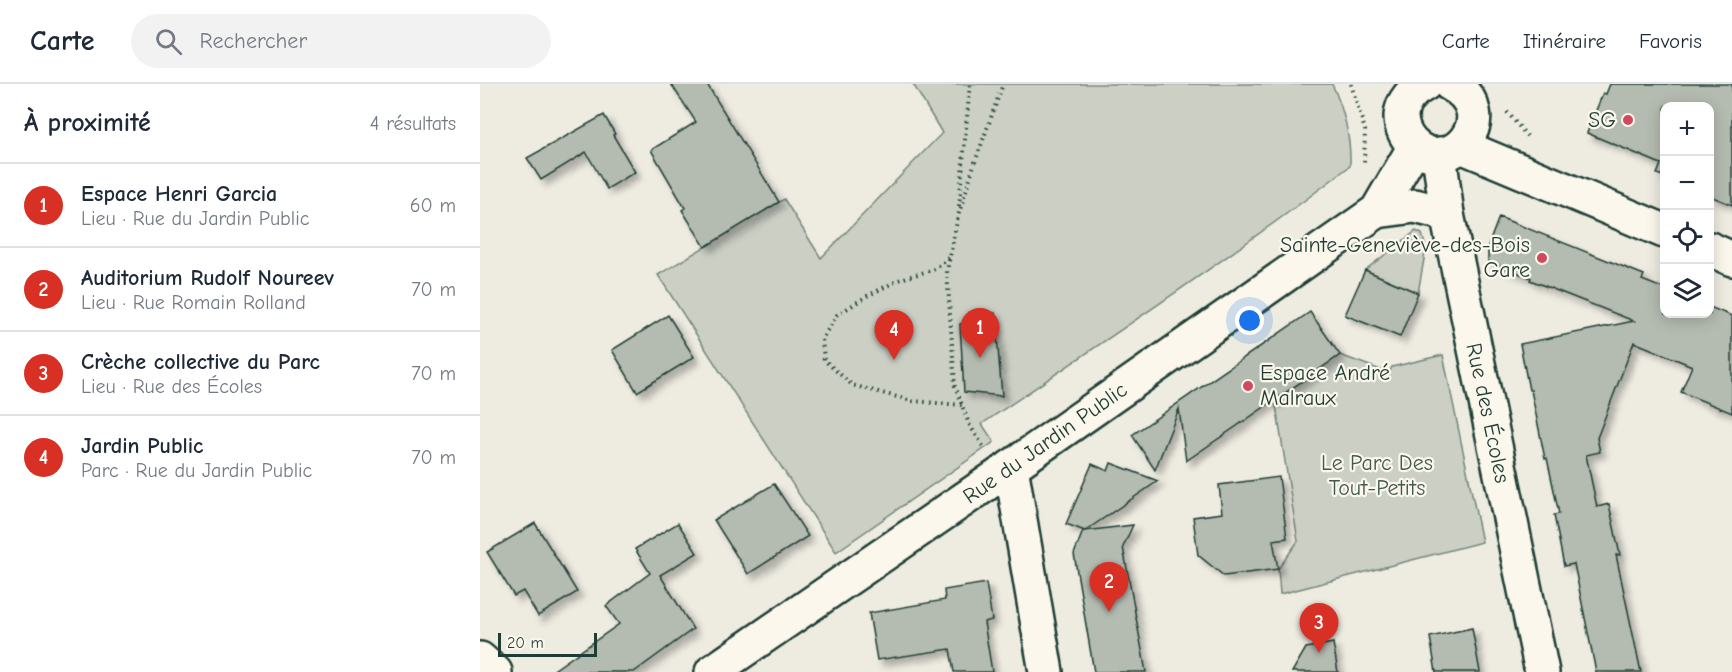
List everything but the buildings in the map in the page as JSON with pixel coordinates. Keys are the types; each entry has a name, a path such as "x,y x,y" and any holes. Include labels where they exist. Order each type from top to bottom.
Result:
{"street":[{"name":"Rue du Jardin Public","path":"712,672 1377,211 1438,149 1468,138 1473,128 1474,117 1467,96 1450,84"},
{"name":"Rue des Écoles","path":"1413,87 1404,103 1401,115 1402,126 1407,137 1438,149 1447,214 1542,672"},
{"path":"1438,149 1660,229"},
{"name":"Rue du Jardin Public","path":"1377,211 1415,206 1447,214"},
{"path":"1714,251 1732,259"},
{"path":"1006,470 1046,672"},
{"path":"480,659 495,672"}],"path":[{"path":"970,84 958,216 947,271 955,386 969,424 1006,470"},
{"path":"958,216 1003,84"},
{"path":"1504,106 1516,124 1533,142"},
{"path":"950,257 935,269 901,279 867,296 837,315 822,339 824,360 852,385 912,401 963,405"}],"green space":[{"path":"913,84 1332,84 1346,124 1350,166 1214,265 982,424 994,442 836,552 658,275 784,199 821,258 942,133"},
{"path":"1416,231 1422,234 1426,248 1418,293 1365,270"},
{"name":"Le Parc Des Tout-Petits","path":"1340,355 1389,373 1392,367 1443,355 1482,542 1280,594 1278,569 1298,541 1275,400"}],"place":[{"name":"SG","path":"1628,120"},
{"name":"Sainte-Geneviève-des-Bois Gare","path":"1542,258"},
{"name":"Espace Henri Garcia","path":"980,358"},
{"name":"Jardin Public","path":"894,360"},
{"name":"Espace André Malraux","path":"1248,386"},
{"name":"Auditorium Rudolf Noureev","path":"1109,612"},
{"name":"Crèche collective du Parc","path":"1319,653"}]}
